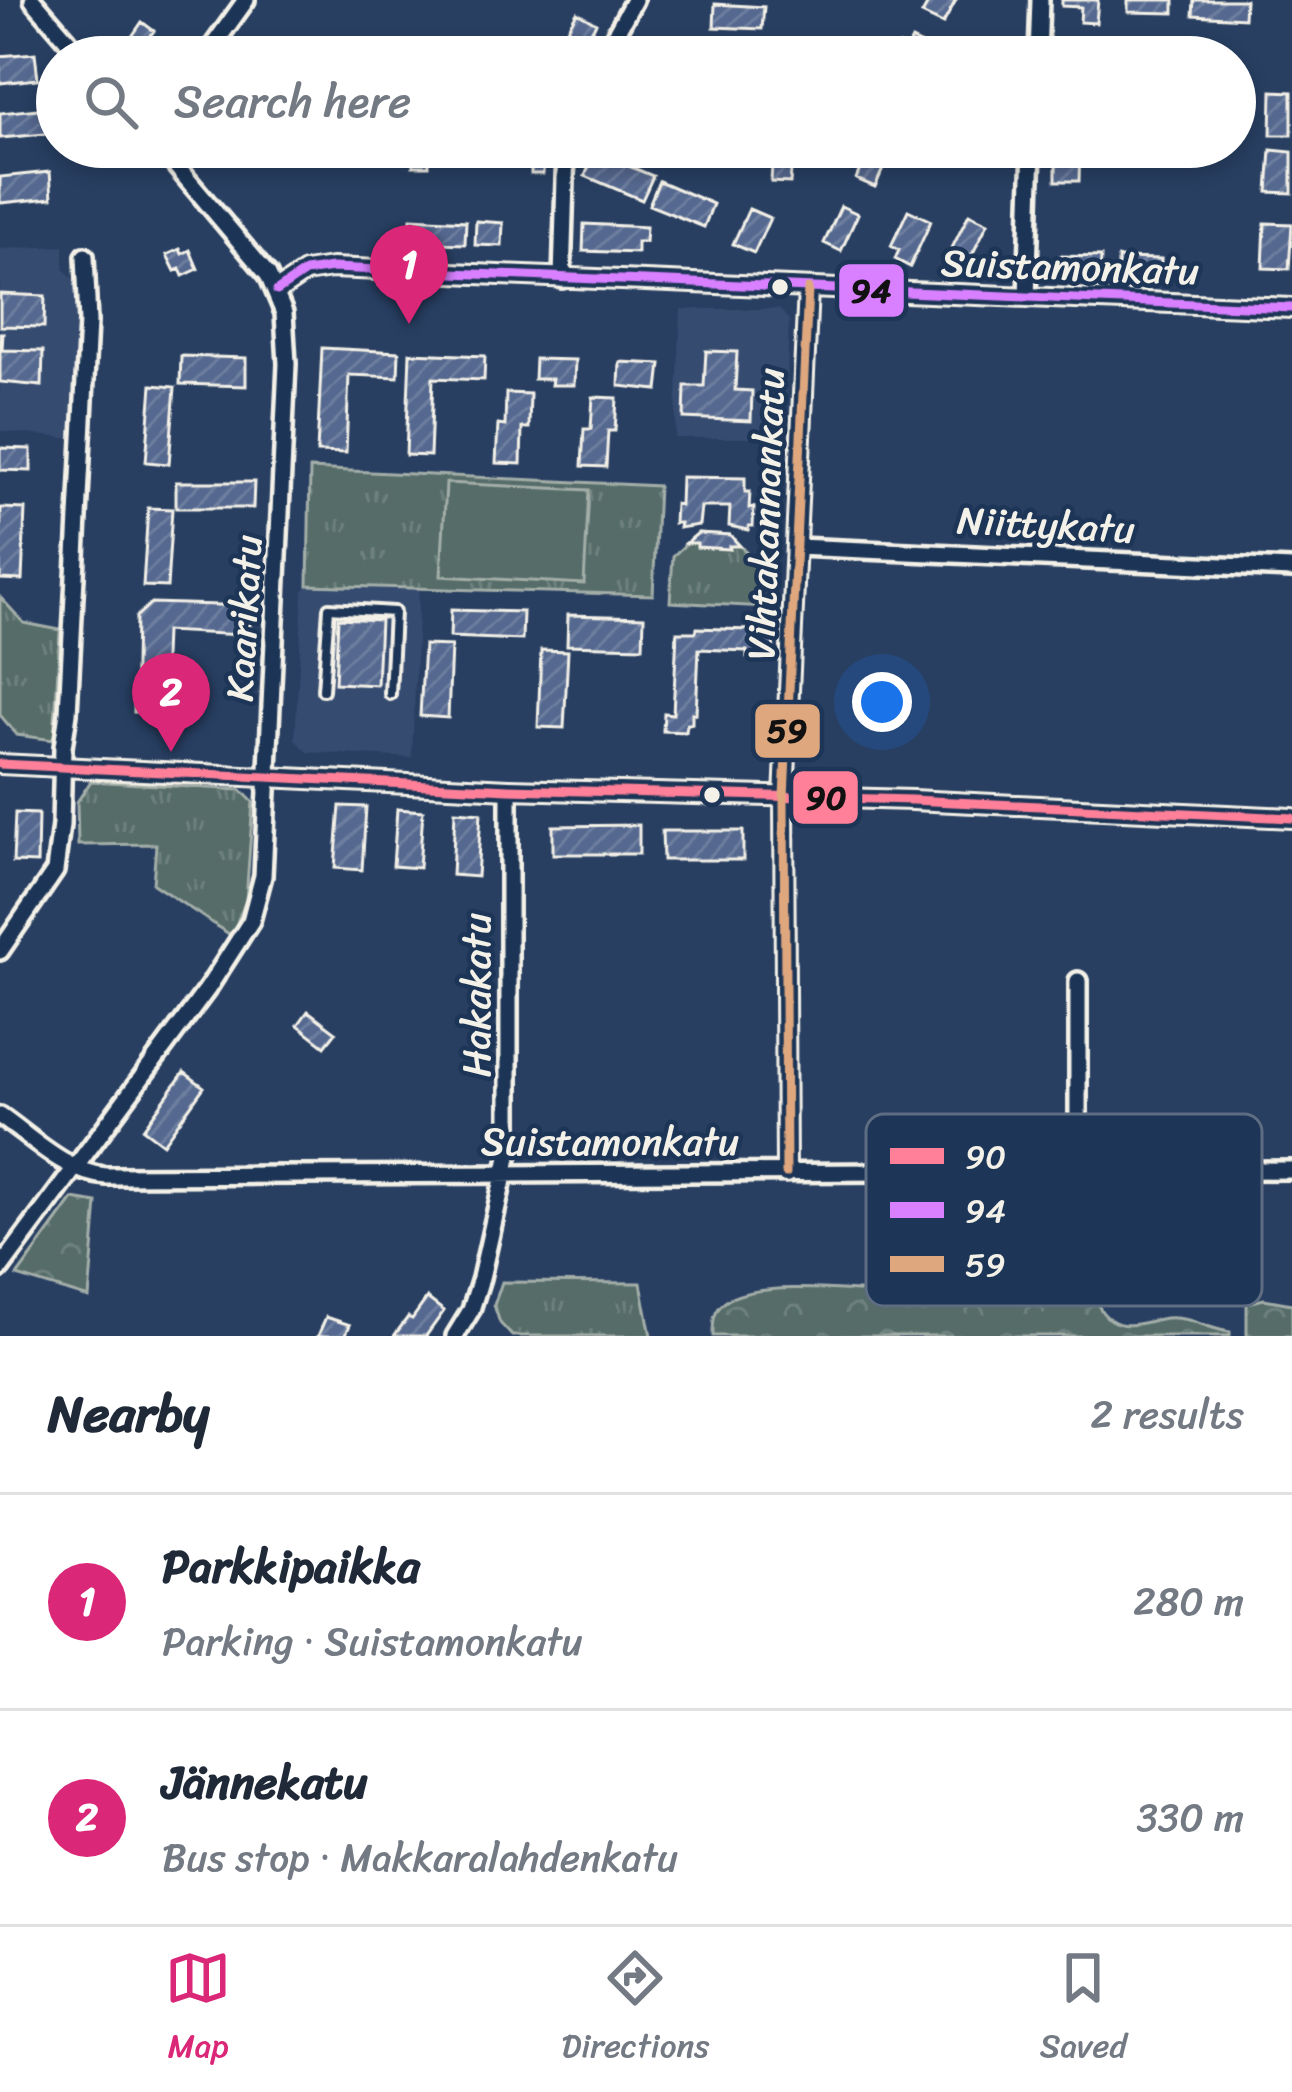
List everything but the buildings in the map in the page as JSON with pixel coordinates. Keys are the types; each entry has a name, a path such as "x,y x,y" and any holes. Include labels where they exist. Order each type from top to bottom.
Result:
{"street":[{"path":"33,0 64,36"},
{"path":"220,36 246,0"},
{"path":"614,36 634,0"},
{"path":"1039,36 1040,0"},
{"name":"Kaarikatu","path":"0,1269 208,988 251,921 263,876 286,328 277,291 262,265 178,168"},
{"path":"562,279 565,168"},
{"path":"1027,298 1031,168"},
{"path":"0,951 55,871 61,825 88,322 85,256"},
{"name":"Suistamonkatu","path":"277,291 305,272 321,268 1292,308"},
{"name":"Vihtakannankatu","path":"786,1173 784,797 808,289"},
{"name":"Niittykatu","path":"797,547 1292,569"},
{"path":"0,764 509,789 912,800 1292,818"},
{"name":"Hakakatu","path":"454,1336 471,1310 482,1278 509,1153 509,789"},
{"path":"1078,981 1078,1114"},
{"path":"0,1116 73,1168"},
{"name":"Suistamonkatu","path":"73,1168 106,1176 866,1172"},
{"name":"Suistamonkatu","path":"1262,1170 1292,1170"}],"lane":[{"path":"323,690 329,608 394,612 390,694"}],"shaded area":[{"path":"64,246 64,269 79,285 74,439 0,431 0,249"},
{"path":"681,309 779,309 789,320 785,438 675,438"},
{"path":"308,585 419,588 412,758 308,752 295,740 303,591"}],"green space":[{"path":"310,469 658,486 653,595 308,585"},
{"path":"446,483 589,490 584,584 441,576"},
{"path":"698,533 730,535 768,576 767,607 670,602 673,556"},
{"path":"0,597 24,623 60,630 54,740 17,735 0,715"},
{"path":"91,781 241,790 253,802 246,900 232,936 153,884 156,844 78,845 77,802"},
{"path":"73,1199 97,1203 89,1298 17,1276"},
{"path":"502,1282 641,1283 651,1336 512,1336 500,1323 494,1305"},
{"path":"771,1289 866,1292 866,1306 1099,1306 1117,1323 1175,1318 1230,1332 1230,1336 713,1336 718,1309 725,1302"},
{"path":"1262,1299 1292,1304 1292,1336 1247,1336 1247,1306 1262,1306"}],"transit line":[{"name":"94","path":"277,291 305,272 332,268 1292,308"},
{"name":"59","path":"786,1173 784,797 808,289"},
{"name":"90","path":"0,764 509,789 912,800 1292,818"}],"place":[{"name":"Parkkipaikka","path":"409,324"},
{"name":"Jännekatu","path":"171,752"}]}
